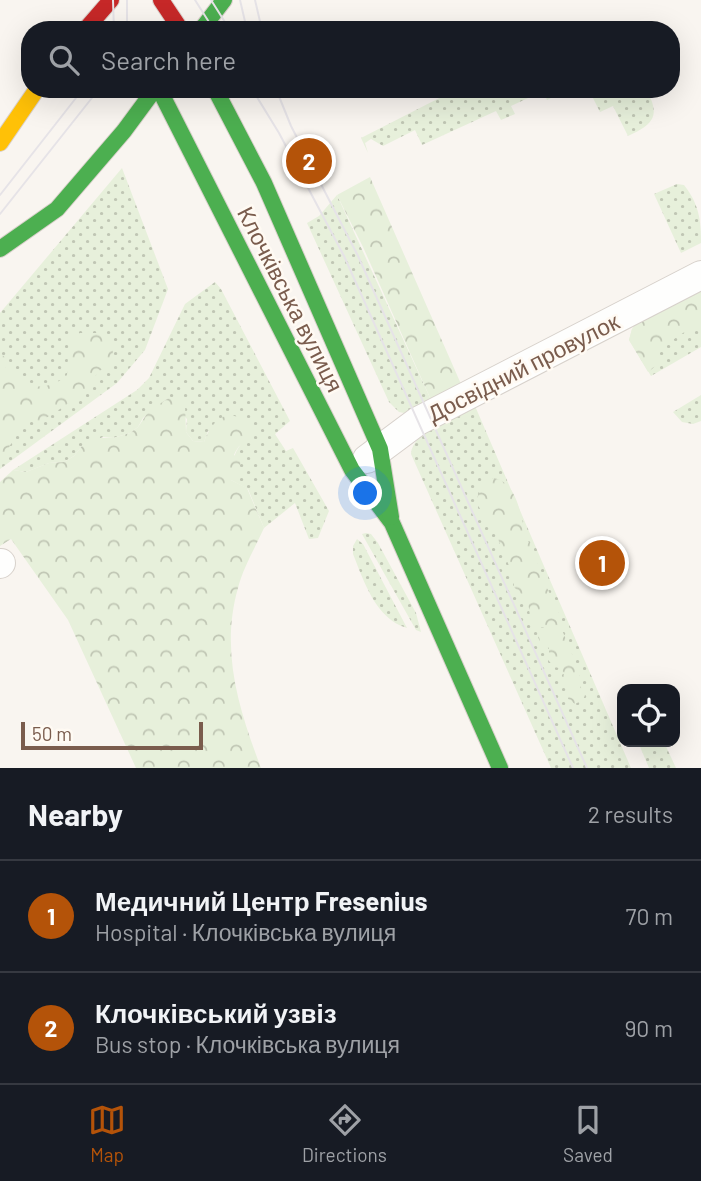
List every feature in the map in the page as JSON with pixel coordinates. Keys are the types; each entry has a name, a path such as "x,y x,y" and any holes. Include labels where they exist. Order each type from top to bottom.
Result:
{"main road":[{"path":"161,0 175,21"},
{"path":"208,21 224,0"},
{"path":"92,21 109,1 119,19"},
{"path":"0,143 31,98"},
{"path":"0,249 57,209 150,98"},
{"name":"Клочківська вулиця","path":"162,98 352,470 392,523 500,768"},
{"name":"Клочківська вулиця","path":"220,98 264,183 380,449 392,523"}],"street":[{"name":"Досвідний провулок","path":"352,470 418,421 701,275"}],"green space":[{"path":"439,98 528,98 511,106 515,114 501,120 496,111 422,145 415,130 383,146 371,139 365,143 368,153 361,138"},
{"path":"593,98 651,98 654,113 649,123 628,136 613,106 600,112"},
{"path":"122,168 168,289 145,350 117,383 0,469 0,313"},
{"path":"370,177 461,384 431,400 337,195"},
{"path":"677,184 684,185 693,199 698,212 701,243 681,253 654,194"},
{"path":"337,195 431,400 404,413 399,412 389,402 307,223 319,216"},
{"path":"215,282 290,421 275,434 286,451 293,448 329,511 318,538 309,539 295,503 264,528 248,489 231,480 235,454 244,441 208,431 204,442 193,441 186,432 187,419 167,399 143,418 138,427 130,433 113,438 103,437 82,446 74,456 64,462 49,463 26,472 13,470 137,390 149,378 185,304"},
{"path":"701,285 701,347 651,376 629,340 632,329"},
{"path":"701,285 701,321 665,345 658,353 655,366 648,372 629,340 632,329 640,317"},
{"path":"80,333 97,333 111,342 112,364 99,371 84,393 54,413 41,421 24,421 0,459 0,353 7,359 5,367 23,383 46,386 67,375 69,340"},
{"path":"701,395 701,421 693,424 682,422 673,412"},
{"path":"175,397 185,404 186,432 193,441 204,442 214,424 230,416 243,420 254,434 234,455 240,460 240,466 231,480 247,488 264,528 240,580 231,635 234,680 261,768 136,768 68,620 11,539 0,546 0,482 13,470 26,472 49,463 64,462 74,456 91,438 113,438 130,433 138,427 149,411"},
{"path":"475,406 617,736 617,747 622,747 631,768 551,768 411,454 419,438"},
{"path":"493,478 502,481 513,493 536,557 538,570 558,610 562,630 578,668 579,684 585,695 583,700 575,704 568,699 570,689 562,686 564,673 549,661 549,648 540,642 538,637 546,634 546,628 539,627 530,616 528,601 514,587 513,575 497,531 479,507 477,498 480,490 485,482"},
{"path":"362,534 371,534 378,543 416,613 421,632 416,630"},
{"path":"357,539 363,544 407,628 387,617 372,598 353,554"},
{"path":"640,747 666,747 676,768 649,768"}],"tram line":[{"path":"113,0 114,21"},
{"path":"127,0 127,21"},
{"path":"195,0 208,21"},
{"path":"211,0 224,21"},
{"path":"240,0 245,21"},
{"path":"255,0 260,21"},
{"path":"0,195 76,98"},
{"path":"0,214 92,98"},
{"path":"258,98 344,256 573,768"},
{"path":"280,98 291,126 358,256 587,768"}],"traffic: fast":[{"path":"208,21 224,0"},
{"path":"0,249 57,209 124,131 148,98"},
{"path":"164,98 352,470 392,523 500,768"},
{"path":"220,98 264,183 380,449 391,517"}],"traffic: slow":[{"path":"0,143 31,98"}],"traffic: jam":[{"path":"93,21 111,0"},
{"path":"161,0 175,21"}],"place":[{"name":"Клочківський узвіз","path":"309,161"},
{"name":"Медичний Центр Fresenius","path":"602,563"}]}
